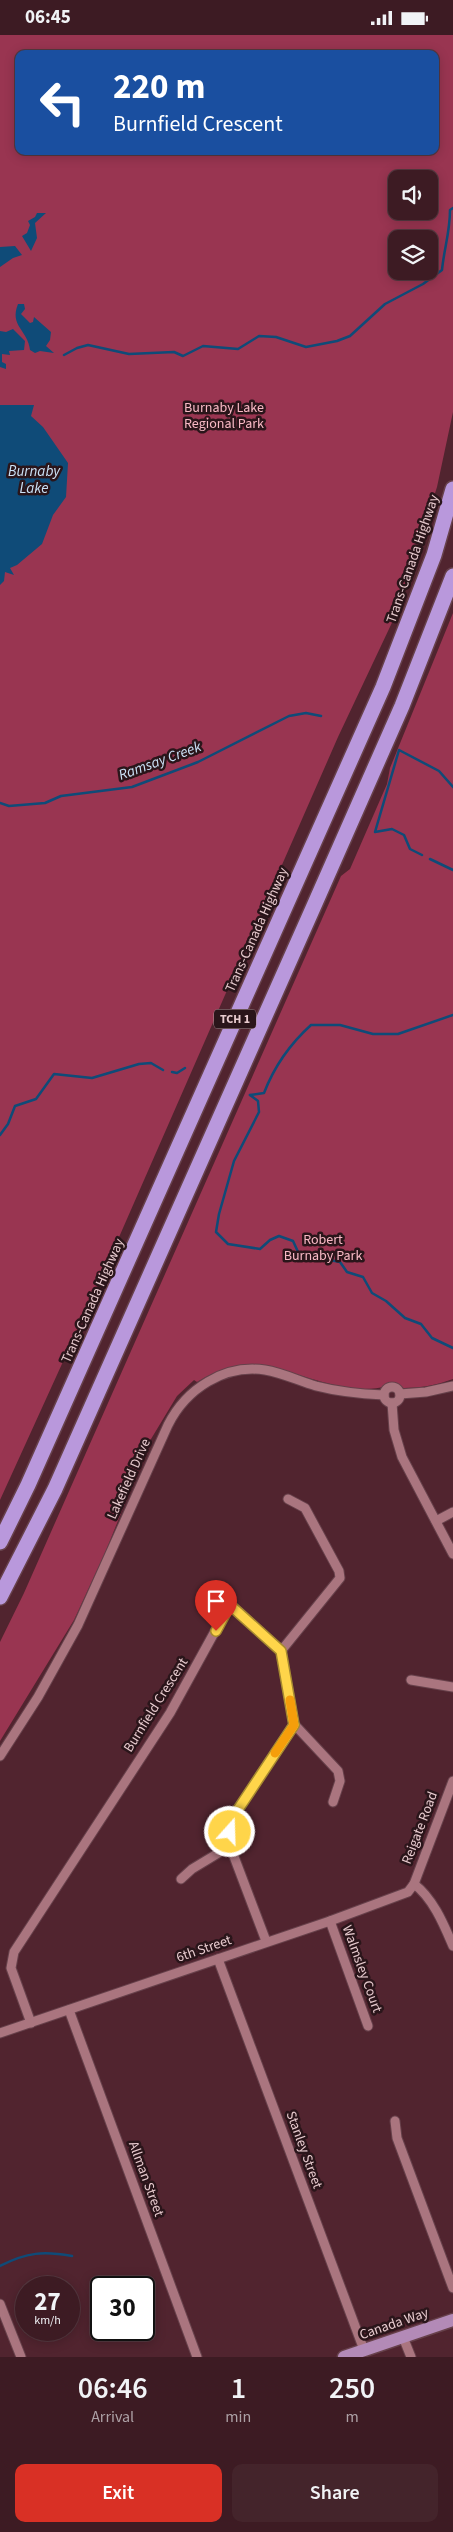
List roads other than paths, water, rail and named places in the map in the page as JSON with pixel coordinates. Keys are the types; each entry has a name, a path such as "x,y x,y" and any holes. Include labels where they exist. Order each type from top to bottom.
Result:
{"highway":[{"name":"Trans-Canada Highway","path":"0,1542 28,1485 383,687 422,589 453,489"},
{"name":"TCH 1","path":"0,1597 63,1471 269,1009 402,706 453,576"}],"main road":[{"name":"Canada Way","path":"344,2357 453,2320"}],"street":[{"name":"Lakefield Drive","path":"0,1756 38,1697 78,1625 168,1425 188,1396 204,1383 226,1373 253,1369 271,1371 331,1389 384,1395"},
{"path":"400,1394 426,1392 453,1386"},
{"path":"392,1403 386,1400 384,1395 387,1389 398,1390 400,1394"},
{"path":"392,1403 398,1400 400,1394"},
{"path":"392,1403 394,1430 402,1457 453,1554"},
{"path":"288,1499 305,1508 339,1571 340,1578 281,1651 294,1725 338,1771 340,1781 333,1802"},
{"path":"436,1521 453,1512"},
{"name":"Burnfield Crescent","path":"31,2023 11,1968 14,1953 170,1713 230,1605 281,1651"},
{"path":"410,1680 453,1687"},
{"path":"266,1941 230,1845 232,1827 237,1811 294,1725"},
{"name":"Reigate Road","path":"414,1884 453,1781"},
{"path":"181,1879 192,1869 230,1845"},
{"path":"414,1884 422,1891 437,1912 453,1946"},
{"name":"6th Street","path":"0,2033 266,1941 330,1921 408,1892 414,1884"},
{"name":"Walmsley Court","path":"330,1921 368,2026"},
{"name":"Stanley Street","path":"218,1959 364,2350"},
{"name":"Allman Street","path":"69,2010 198,2357"},
{"path":"395,2121 398,2138 453,2288"},
{"path":"0,2304 21,2357"},
{"path":"403,2337 411,2357"}],"water":[{"path":"37,213 46,213 35,223 37,238 31,251 22,236 27,233 30,225 28,221 35,217"},
{"path":"15,246 22,255 13,258 0,267 0,247"},
{"path":"18,304 24,304 25,309 21,314 30,323 33,322 34,317 51,332 50,340 46,346 54,353 40,351 35,353 30,350 29,343 17,323 16,311"},
{"path":"13,329 25,341 24,350 9,351 10,355 2,354 2,362 6,364 6,369 0,367 0,331 6,332"},
{"name":"Burnaby Lake","path":"0,405 34,405 31,416 43,427 68,463 66,497 53,515 42,544 17,565 10,568 14,575 5,572 4,581 0,585"}],"waterway":[{"path":"64,355 88,345 129,354 174,352 183,356 203,346 238,349 259,336 276,337 306,347 337,341 350,336 385,304 423,284 442,270 450,210 453,208"},
{"name":"Ramsay Creek","path":"0,803 9,806 45,803 61,796 132,787 198,762 289,716 306,713 321,716"},
{"path":"422,855 410,849 404,835 392,829 375,832 399,750 439,771 453,787"},
{"path":"430,859 453,870"},
{"path":"250,1095 264,1093 283,1056 311,1025 340,1025 373,1034 398,1034 453,1015"},
{"path":"0,1135 8,1124 15,1106 36,1099 54,1074 92,1078 139,1064 151,1063 163,1070"},
{"path":"172,1072 177,1073 185,1068"},
{"path":"250,1095 258,1101 259,1112 234,1161 219,1214 216,1232 228,1244 260,1249 270,1240 279,1236 293,1241 299,1254 340,1262 347,1272 363,1277 372,1293 386,1301 405,1318 421,1324 432,1338 453,1348"},
{"path":"0,2266 27,2255 53,2253 72,2256"}],"park label":[{"name":"Burnaby Lake Regional Park","path":"224,416"},
{"name":"Robert Burnaby Park","path":"323,1248"}]}
